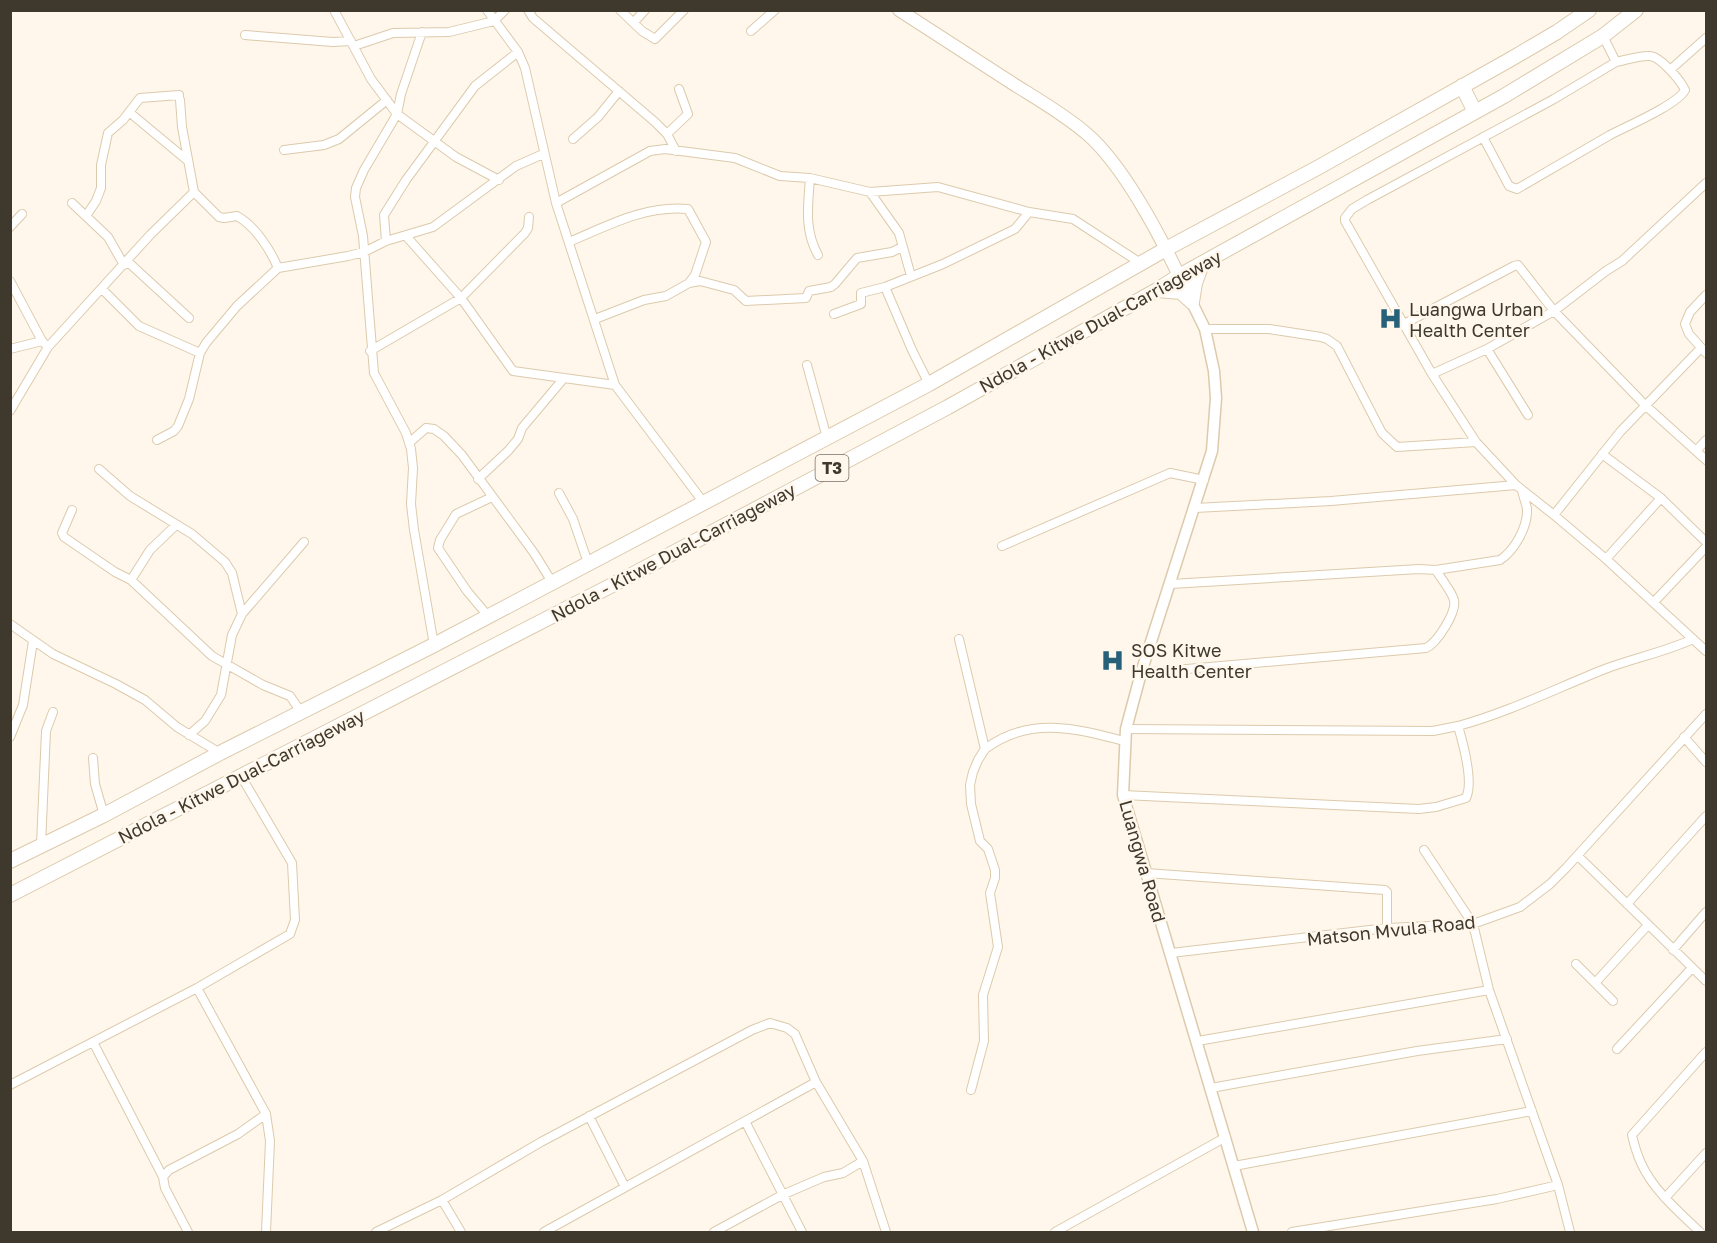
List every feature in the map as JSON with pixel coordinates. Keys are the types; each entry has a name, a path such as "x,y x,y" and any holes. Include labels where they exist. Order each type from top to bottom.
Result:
{"highway":[{"name":"Ndola - Kitwe Dual-Carriageway","path":"10,861 434,645 929,384 1166,249 1319,167 1557,32 1589,10"},
{"name":"Ndola - Kitwe Dual-Carriageway","path":"10,895 624,579 927,418 1475,112 1603,36 1636,10"},
{"path":"1461,86 1475,112"},
{"path":"1192,302 1195,283 1202,264"},
{"path":"1157,290 1181,292 1192,302"}],"main road":[{"name":"Luangwa Road","path":"899,10 1088,134 1105,153 1142,206 1179,276"}],"street":[{"path":"334,10 371,79 397,114 465,163 499,180"},
{"path":"487,10 518,52 528,79 543,154 556,203 615,385 704,503"},
{"path":"245,35 352,43 393,33 450,32 494,21 505,10"},
{"path":"528,10 533,18 619,90 667,134 676,151"},
{"path":"620,10 655,39 684,10"},
{"path":"634,22 645,10"},
{"path":"751,31 775,10"},
{"path":"422,32 401,94 397,114 364,170 356,188 355,202 363,236 370,351 377,383 406,433 409,443 413,468 411,504 414,530 434,645"},
{"path":"1603,36 1616,62"},
{"path":"1670,70 1707,38"},
{"path":"387,241 384,215 406,180 475,86 518,52"},
{"path":"1483,138 1509,186 1517,189 1668,104 1683,94 1684,87 1670,70 1651,56 1616,62 1483,138 1367,200 1352,209 1345,218 1432,374 1476,442 1519,488 1554,514 1705,648"},
{"path":"667,134 688,114 679,89"},
{"path":"573,139 598,117 619,90"},
{"path":"86,216 101,188 101,165 108,134 140,98 179,95 194,192 219,217 237,216 247,223 273,256 278,268"},
{"path":"284,150 324,145 339,139 387,100"},
{"path":"129,112 188,161"},
{"path":"556,203 650,151 665,149 735,158 780,176 810,178 870,192 938,187 1029,212 1077,220 1142,264"},
{"path":"158,440 178,426 189,399 200,353 206,343 237,306 278,268 364,252 387,241 440,224 516,166 543,154"},
{"path":"810,178 808,215 811,242 818,255"},
{"path":"1432,374 1487,349 1554,311 1622,261 1707,183"},
{"path":"10,411 45,344 102,289 194,192"},
{"path":"870,192 899,233 911,276"},
{"path":"72,203 108,237 125,263 189,318"},
{"path":"569,242 609,225 657,209 688,209 706,242 695,275 689,283"},
{"path":"834,314 861,304 861,293 885,287 943,264 1015,229 1029,212"},
{"path":"10,227 22,214"},
{"path":"370,351 461,298 525,233 529,217"},
{"path":"406,236 461,298 513,370 615,385"},
{"path":"595,319 644,300 666,296 689,283 700,281 734,290 746,301 806,297 809,291 836,284 857,258 892,252 902,247"},
{"path":"1404,324 1518,265 1554,311 1645,405 1707,460"},
{"name":"Luangwa Road","path":"1179,276 1205,329 1214,371 1216,392 1212,451 1141,674 1125,735 1123,795 1198,1041 1253,1233"},
{"path":"10,281 45,344"},
{"path":"885,287 929,384"},
{"path":"102,289 140,326 200,353"},
{"path":"1554,514 1620,432 1645,405 1704,351 1689,334 1686,324 1690,312 1707,296"},
{"path":"1205,329 1269,329 1328,339 1337,346 1382,433 1398,447 1476,442"},
{"path":"10,349 45,344"},
{"path":"1487,349 1528,415"},
{"path":"807,364 827,438"},
{"path":"478,478 508,451 518,439 522,428 564,378"},
{"path":"409,443 423,430 430,428 444,436 458,450 534,553 552,582"},
{"path":"1696,451 1707,440"},
{"path":"1602,454 1661,498 1707,542"},
{"path":"99,469 130,496 192,534 225,562 232,573 242,614"},
{"path":"1002,546 1170,473 1204,480"},
{"path":"1195,508 1519,488"},
{"path":"1171,584 1419,569 1436,570 1500,560 1507,556 1525,521 1527,511 1519,488"},
{"path":"559,494 573,519 588,563"},
{"path":"488,616 467,591 438,548 440,540 456,514 492,496"},
{"path":"1606,559 1661,498"},
{"path":"72,510 62,533 64,537 115,572 131,580 212,656 263,685 290,696 301,712"},
{"path":"131,580 150,550 176,525"},
{"path":"189,735 200,726 221,695 232,635 242,614 304,542"},
{"path":"1654,602 1707,547"},
{"path":"1141,674 1426,648 1433,645 1452,613 1454,600 1436,570"},
{"path":"10,624 53,654 144,700 189,735 220,753"},
{"path":"960,639 985,749"},
{"path":"971,1090 984,1041 983,995 998,946 990,893 995,878 994,870 988,849 980,841 971,804 973,772 985,749 995,741 1028,729 1047,726 1125,735 1433,731 1485,719 1624,662 1693,639"},
{"path":"10,737 23,705 33,640"},
{"path":"41,845 46,731 52,712"},
{"name":"Matson Mvula Road","path":"1171,954 1387,928 1473,924 1520,907 1550,884 1578,856 1707,714"},
{"path":"1123,795 1393,808 1436,807 1466,798 1470,791 1464,746 1458,726"},
{"path":"1684,737 1707,762"},
{"path":"93,758 95,784 104,815"},
{"path":"12,1081 196,988 290,934 295,920 292,863 241,776"},
{"path":"1627,904 1707,816"},
{"path":"1424,850 1473,924 1489,990 1558,1185 1570,1233"},
{"path":"1578,856 1707,981"},
{"path":"1146,873 1385,890 1387,892 1387,928"},
{"path":"1673,950 1707,912"},
{"path":"1596,983 1648,925"},
{"path":"1576,964 1612,1001"},
{"path":"1617,1049 1692,968"},
{"path":"196,988 266,1114 270,1141 266,1233"},
{"path":"1198,1041 1489,990"},
{"path":"376,1233 442,1200 589,1116 752,1030 770,1023 787,1028 795,1034 816,1082 863,1161 886,1233"},
{"path":"1211,1088 1417,1052 1507,1039"},
{"path":"93,1042 163,1177 165,1188 188,1233"},
{"path":"1700,1233 1665,1198 1647,1174 1640,1161 1632,1135 1707,1052"},
{"path":"544,1233 816,1082"},
{"path":"1234,1166 1532,1111"},
{"path":"163,1177 169,1170 238,1134 266,1114"},
{"path":"589,1116 625,1187"},
{"path":"745,1121 802,1233"},
{"path":"1055,1233 1226,1137"},
{"path":"1665,1198 1707,1153"},
{"path":"718,1232 782,1195 824,1177 843,1173 863,1161"},
{"path":"1292,1233 1497,1199 1558,1185"},
{"path":"442,1200 462,1233"}],"place":[{"name":"Luangwa Urban Health Center","path":"1391,319"},
{"name":"SOS Kitwe Health Center","path":"1113,660"}]}
